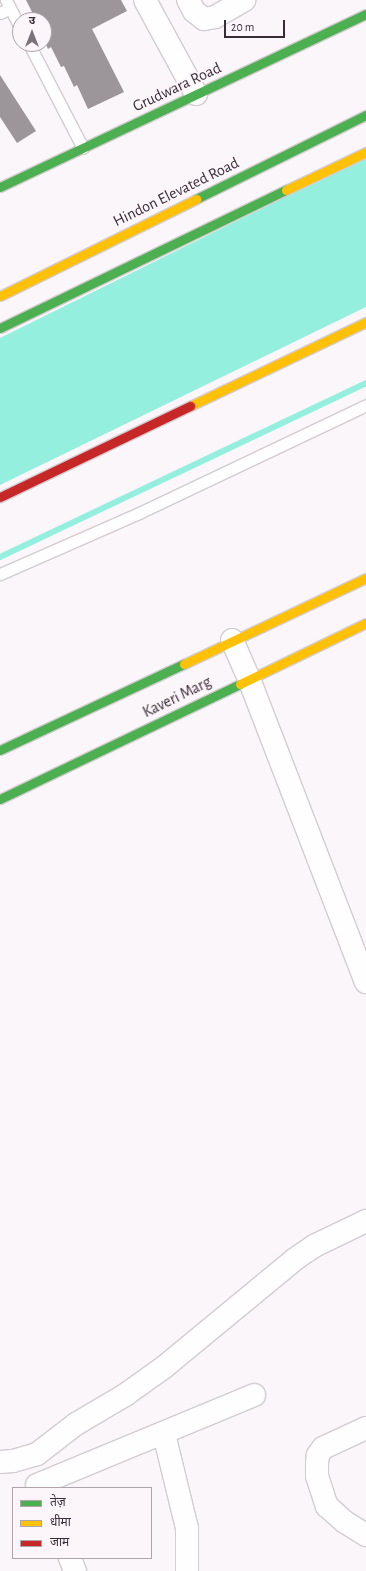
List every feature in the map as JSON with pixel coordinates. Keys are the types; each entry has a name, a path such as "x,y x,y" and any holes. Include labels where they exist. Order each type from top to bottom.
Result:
{"main road":[{"name":"Grudwara Road","path":"0,187 366,14"},
{"name":"Hindon Elevated Road","path":"0,296 366,115"},
{"path":"0,328 366,152"},
{"path":"0,497 366,322"},
{"name":"Kaveri Marg","path":"0,750 366,578"},
{"name":"Kaveri Marg","path":"0,799 366,623"}],"street":[{"path":"145,0 196,94"},
{"path":"188,0 194,12 204,18 215,17 244,0"},
{"path":"232,640 249,679 366,982"},
{"path":"0,1462 26,1458 36,1454 76,1424 125,1395 163,1368 279,1271 314,1246 366,1221"},
{"path":"26,1458 38,1486 254,1395"},
{"path":"366,1428 323,1448 318,1455 317,1464 317,1476 327,1506 345,1522 366,1535"},
{"path":"164,1434 187,1528 187,1571"},
{"path":"70,1559 75,1571"}],"lane":[{"path":"5,7 12,16"},
{"path":"33,52 83,148"},
{"path":"0,574 139,513 366,405"}],"shaded area":[{"path":"366,157 366,307 0,485 0,338"}],"building":[{"path":"26,0 121,0 127,11 92,29 124,92 88,109 77,85 74,87 64,66 61,67 52,49 52,12 32,12"},
{"path":"0,75 36,131 17,143 0,117"}],"waterway":[{"path":"0,557 366,383"}],"traffic: fast":[{"path":"0,187 366,14"},
{"path":"196,199 366,115"},
{"path":"0,328 286,190"},
{"path":"0,750 184,664"},
{"path":"0,799 240,684"}],"traffic: slow":[{"path":"286,190 366,152"},
{"path":"0,296 196,199"},
{"path":"190,406 366,322"},
{"path":"184,664 366,578"},
{"path":"240,684 366,623"}],"traffic: jam":[{"path":"0,497 190,406"}]}
